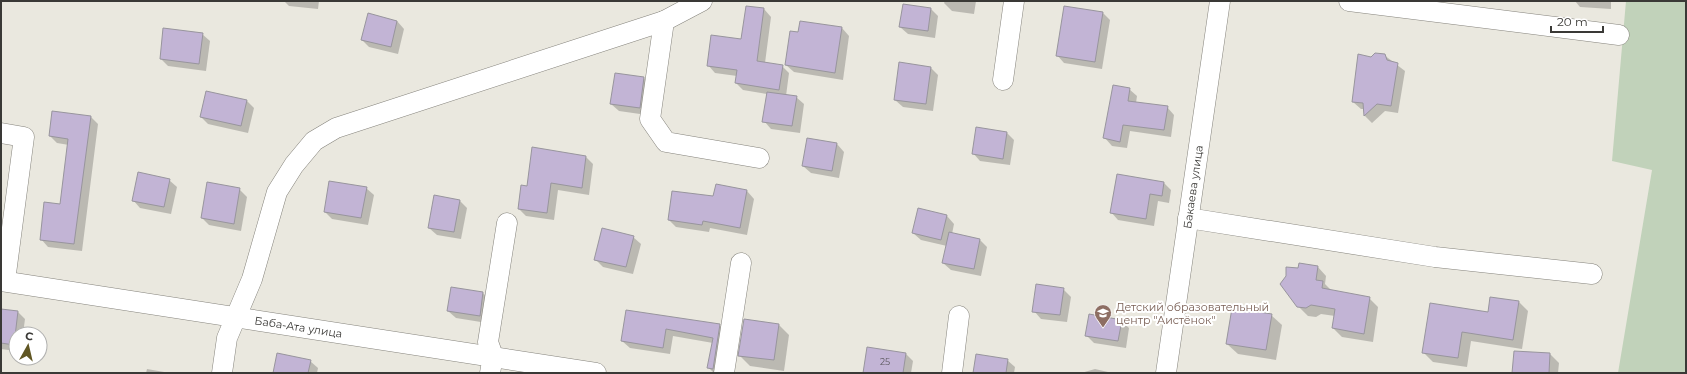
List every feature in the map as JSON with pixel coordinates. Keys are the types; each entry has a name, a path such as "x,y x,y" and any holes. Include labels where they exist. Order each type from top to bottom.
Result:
{"street":[{"path":"222,373 227,338 235,316 252,279 277,192 294,165 314,141 336,128 664,21 702,1"},
{"path":"1003,80 1014,1"},
{"name":"Бакаева улица","path":"1166,373 1220,1"},
{"path":"1349,1 1619,35"},
{"path":"664,21 650,119 666,142 759,158"},
{"path":"1,133 24,137 3,281"},
{"path":"1188,218 1436,257 1592,274"},
{"path":"492,365 488,342 508,223"},
{"path":"724,373 741,263"},
{"name":"Баба-Ата улица","path":"3,281 235,316 492,365 596,373"},
{"path":"952,373 959,316"}],"green space":[{"path":"1626,1 1686,1 1686,373 1618,373 1652,170 1612,161"}],"building":[{"path":"903,4 931,8 928,31 899,27"},
{"path":"746,6 764,8 757,61 783,65 779,90 735,83 737,70 707,66 711,35 741,39"},
{"path":"1064,6 1103,12 1095,62 1056,56"},
{"path":"368,13 397,21 391,47 361,40"},
{"path":"800,21 842,27 835,73 785,65 790,31 798,32"},
{"path":"163,28 203,33 199,64 160,59"},
{"path":"1375,53 1385,54 1387,60 1398,63 1391,106 1377,104 1364,116 1363,103 1352,102 1358,54 1371,57"},
{"path":"899,62 931,67 926,104 894,100"},
{"path":"615,73 644,77 640,108 610,104"},
{"path":"1113,85 1130,88 1128,101 1168,106 1164,130 1123,125 1120,142 1103,138"},
{"path":"206,91 247,100 241,126 200,117"},
{"path":"767,92 797,96 792,126 762,122"},
{"path":"52,111 91,116 74,244 40,240 44,202 60,204 68,139 49,136"},
{"path":"976,127 1007,132 1003,159 972,154"},
{"path":"807,138 837,143 832,171 802,166"},
{"path":"532,147 586,156 582,188 551,183 547,213 518,209 521,185 527,186"},
{"path":"138,172 170,179 164,207 132,201"},
{"path":"1117,174 1164,182 1162,196 1150,194 1146,219 1110,213"},
{"path":"329,181 367,187 361,218 324,212"},
{"path":"207,182 240,188 234,224 201,218"},
{"path":"716,184 747,190 740,228 703,221 702,225 668,220 672,191 713,196"},
{"path":"434,195 460,200 454,232 428,228"},
{"path":"918,208 947,215 941,240 912,233"},
{"path":"602,228 634,236 626,267 594,260"},
{"path":"949,232 980,239 974,269 942,263"},
{"path":"1299,263 1318,266 1316,280 1323,281 1322,288 1370,297 1364,334 1332,328 1335,309 1311,305 1306,308 1297,307 1280,284 1286,276 1286,267 1298,268"},
{"path":"1036,284 1064,288 1060,315 1032,312"},
{"path":"451,287 483,292 480,316 447,311"},
{"path":"1490,297 1519,301 1513,340 1462,332 1458,358 1422,353 1430,303 1488,312"},
{"path":"1232,308 1272,314 1266,350 1226,344"},
{"path":"1,309 18,311 16,326 8,326 8,344 1,343"},
{"path":"626,310 720,324 713,369 707,368 713,338 666,329 663,348 621,341"},
{"name":"Детский образовательный центр \"Аистёнок\"","path":"1089,314 1122,320 1118,341 1085,336"},
{"path":"744,319 779,324 774,360 738,356"},
{"path":"867,347 906,353 903,373 863,373"},
{"path":"1514,351 1550,353 1549,373 1512,373"},
{"path":"277,353 311,360 308,373 273,373"},
{"path":"976,354 1008,359 1006,373 973,373"}],"place":[{"name":"Детский образовательный центр \"Аистёнок\"","path":"1103,328"}]}
